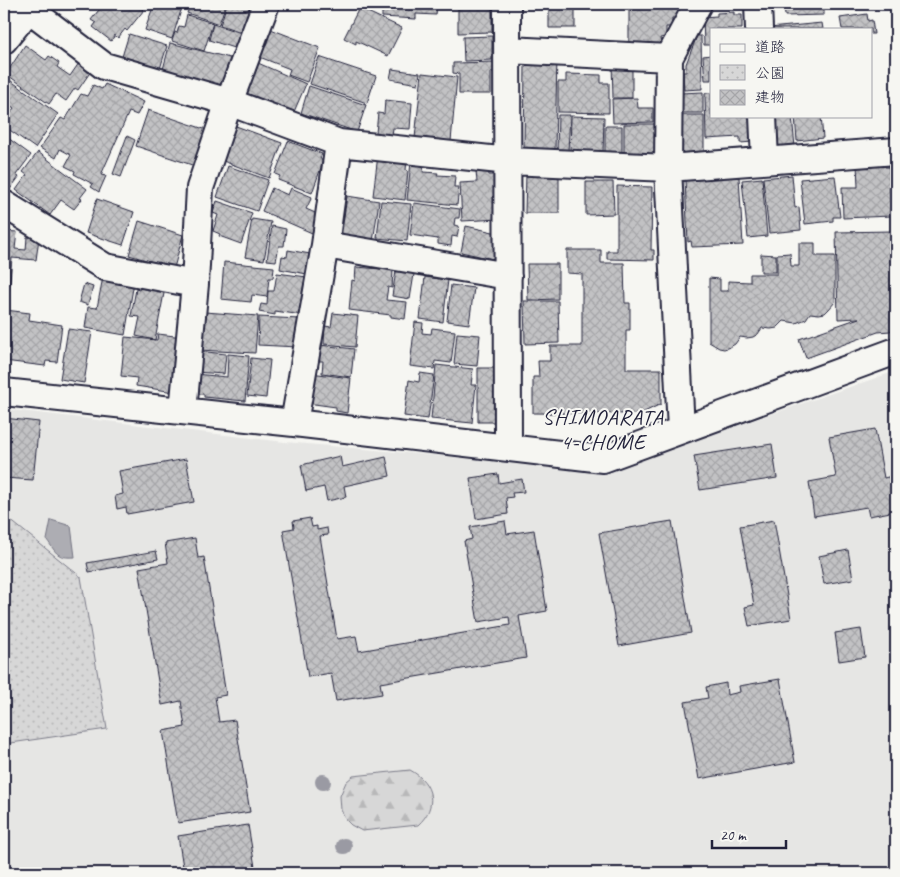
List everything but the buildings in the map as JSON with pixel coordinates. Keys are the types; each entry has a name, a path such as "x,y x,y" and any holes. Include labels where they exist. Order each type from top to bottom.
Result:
{"street":[{"path":"183,411 195,284 200,188 265,4"},
{"path":"507,4 508,447"},
{"path":"681,430 668,168 670,58 698,4"},
{"path":"758,4 759,28"},
{"path":"4,40 27,5 104,66 229,102 339,143 508,162 668,168 896,151"},
{"path":"508,50 670,58"},
{"path":"763,118 765,160"},
{"path":"294,423 326,245 339,143"},
{"path":"4,204 105,268 195,284"},
{"path":"326,245 508,276"},
{"path":"4,392 508,447 603,460 896,351"}],"shaded area":[{"path":"896,371 896,864 843,873 4,873 4,409 285,442 568,467 606,468 693,441"},
{"path":"51,520 71,526 75,557 61,556 47,540"}],"green space":[{"path":"4,515 81,577 107,729 4,744"},
{"path":"410,770 424,782 430,796 429,811 418,825 362,831 346,820 341,810 340,796 346,782 353,776"}],"district":[{"name":"SHIMOARATA 4-CHOME","path":"603,428"}]}
